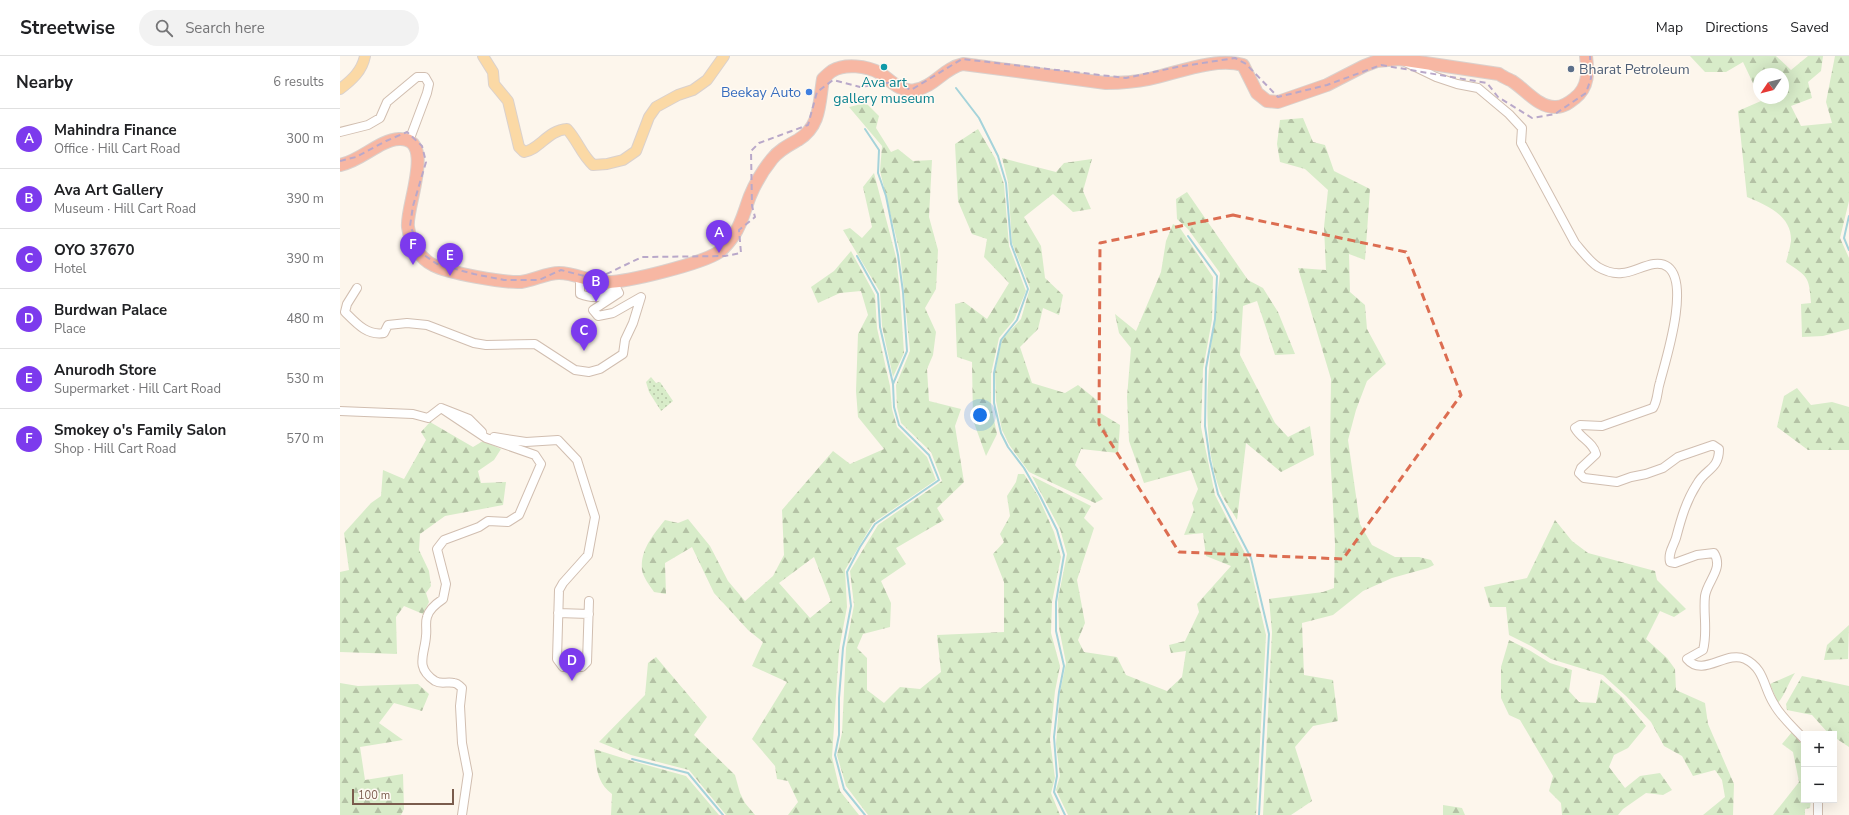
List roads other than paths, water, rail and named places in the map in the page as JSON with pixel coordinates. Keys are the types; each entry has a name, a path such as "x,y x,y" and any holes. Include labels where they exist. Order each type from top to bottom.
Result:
{"highway":[{"path":"340,165 354,160 388,142 400,139 409,141 416,149 419,168 410,202 408,227 412,241 423,258 433,266 474,277 512,282 558,273 605,282 632,279 702,260 719,252 732,238 741,223 751,194 772,159 778,152 811,130 816,121 822,79 832,71 859,66 878,72 907,90 915,90 931,83 953,66 963,64 1113,83 1134,82 1210,64 1232,62 1242,65 1257,93 1267,101 1278,102 1327,85 1377,61 1399,59 1499,74 1512,81 1544,105 1557,107 1568,104 1578,96 1586,85 1588,72 1586,56"}],"main road":[{"path":"340,89 352,80 364,64 365,56"},
{"path":"483,56 493,72 494,84 508,101 519,147 524,152 529,151 544,138 559,130 567,130 573,135 584,157 593,165 607,164 623,160 636,151 649,117 656,107 678,95 692,90 707,80 724,56"}],"street":[{"path":"1399,59 1436,77 1457,84 1478,88 1509,114 1522,128 1521,143 1575,243 1598,267 1611,272 1622,273 1658,264 1668,267 1674,274 1677,305 1674,333 1659,385 1656,402 1653,408 1602,426 1580,425 1575,428 1578,433 1594,447 1596,454 1581,468 1579,473 1584,478 1617,482 1663,468 1678,457 1703,447 1712,445 1719,449 1719,456 1716,465 1697,482 1682,512 1675,540 1668,556 1670,562 1675,563 1697,555 1714,552 1718,559 1705,595 1706,640 1703,650 1687,659 1691,663 1702,666 1716,663 1732,656 1742,658 1755,665 1761,673 1766,689 1774,705 1801,736"},
{"path":"340,132 368,125 380,118 388,102 417,77 425,77 429,84 428,93 409,141"},
{"path":"356,288 347,304 345,312 362,328 377,334 384,333 388,325 406,323 427,324 474,343 486,345 535,344 575,370 589,372 600,368 623,354 625,340 633,323 641,297 613,313 598,316 594,310 619,293 617,289 602,297 591,298 580,294 580,277"},
{"path":"340,411 413,414 428,418 441,408"},
{"path":"441,408 470,419 486,435 526,442 558,440 577,460 595,517 588,555 559,590 557,659 563,666 582,667 587,662 589,601"},
{"path":"441,408 486,438 535,455 541,464 519,515 508,522 488,521 479,527 444,540 437,548 446,584 443,599 434,606 427,617 426,638 422,651 422,662 427,674 436,681 444,684 454,683 462,688 460,706 462,743 468,774 462,815"},
{"path":"558,613 589,614"},
{"path":"1818,803 1818,815"}],"waterway":[{"path":"956,88 979,118 998,156 1006,183 1011,244 1028,289 1017,320 1001,340 994,373 994,403 1001,433 1008,447 1024,468 1040,496 1057,530 1064,555 1056,602 1056,631 1064,666 1059,692 1054,737 1057,776 1054,792 1065,815"},
{"path":"865,129 879,150 878,173 886,196 898,255 903,292 907,351 893,384"},
{"path":"1849,216 1844,238 1849,250"},
{"path":"1188,236 1217,276 1215,319 1206,368 1205,426 1210,460 1218,494 1251,558 1269,634 1259,815"},
{"path":"857,256 878,294 880,327 893,384 894,407 899,425 929,455 939,480 875,524 860,547 847,572 851,606 843,648 839,698 839,735 835,755 844,789 865,815"},
{"path":"632,759 688,773 723,815"}],"railway":[{"path":"340,161 356,157 407,132 422,146 426,162 413,206 410,226 424,255 437,264 504,280 539,280 561,270 596,279 642,257 725,256 741,253 739,230 755,217 752,206 751,151 759,143 808,125 817,92 833,80 860,87 894,82 911,90 962,59 1126,78 1177,67 1235,58 1246,64 1278,97 1327,85 1381,65 1487,83 1498,97 1532,118 1555,114 1586,93 1591,78 1590,56"}],"place":[{"name":"Ava art gallery museum","path":"884,67"},
{"name":"Bharat Petroleum","path":"1571,69"},
{"name":"Beekay Auto","path":"809,92"},
{"name":"Mahindra Finance","path":"719,253"},
{"name":"Smokey o's Family Salon","path":"413,265"},
{"name":"Anurodh Store","path":"450,276"},
{"name":"Ava Art Gallery","path":"596,302"},
{"name":"OYO 37670","path":"584,351"},
{"name":"Burdwan Palace","path":"572,681"}]}
